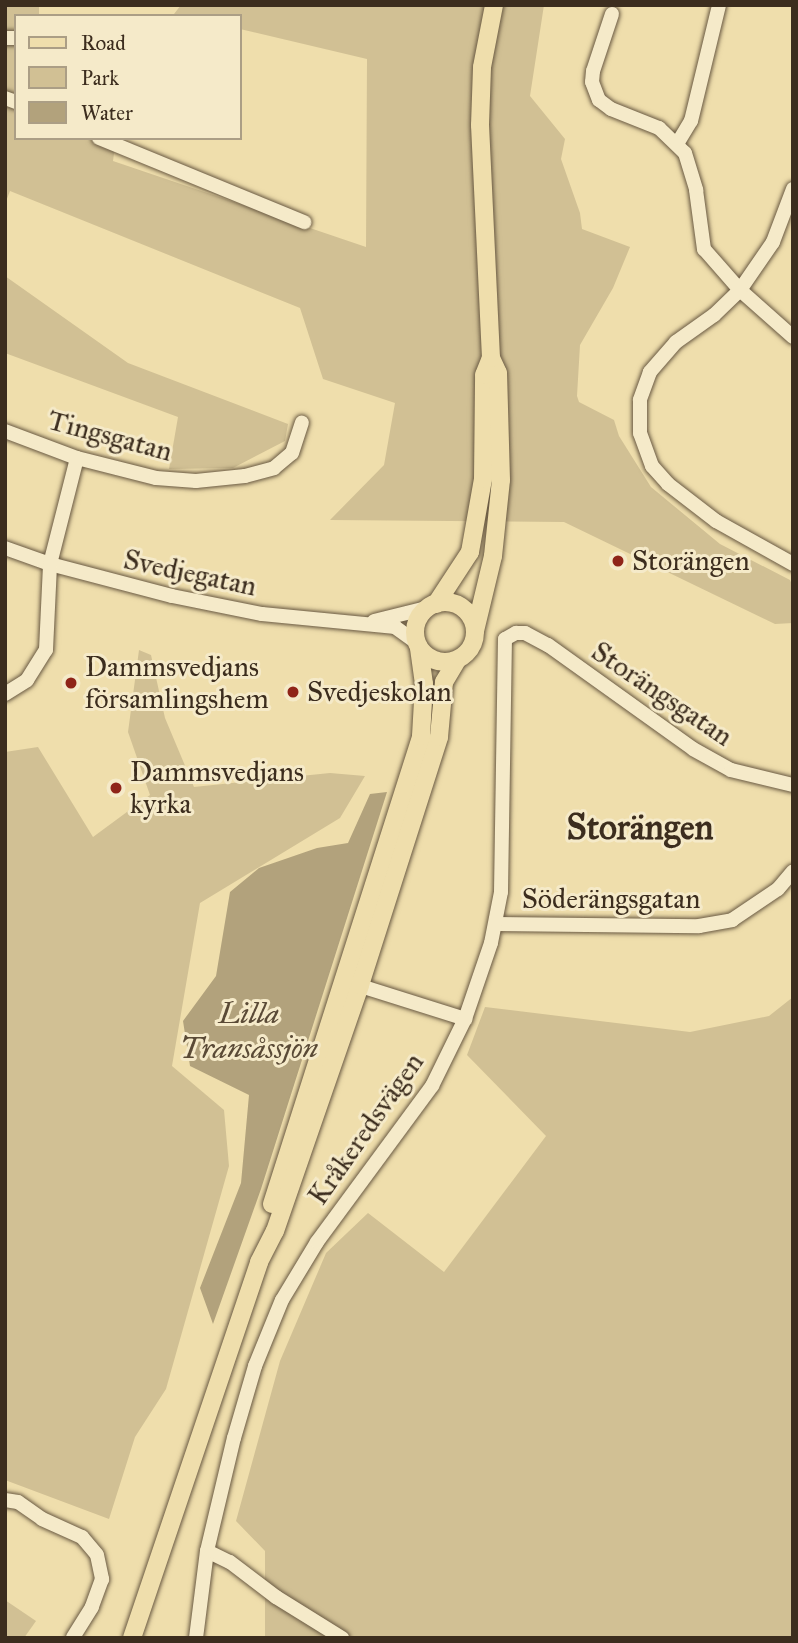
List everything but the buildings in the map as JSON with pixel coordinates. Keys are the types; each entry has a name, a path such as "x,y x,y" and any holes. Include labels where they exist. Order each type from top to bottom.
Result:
{"main road":[{"path":"351,983 439,737 444,682 457,660 471,648 493,556 501,480 498,373 491,358 481,125 482,67 494,5"},
{"path":"132,1638 259,1262 275,1231 351,983 421,736 424,684 417,624 470,552 483,479 484,375 491,358"},
{"path":"432,606 450,603 462,608 472,617 475,631"},
{"path":"418,645 436,661 457,660"}],"street":[{"path":"677,144 691,121 719,5"},
{"path":"612,14 593,71 592,82 599,100 611,109 659,128 677,144 691,168 705,248 740,290 776,326 793,337"},
{"path":"104,140 304,222"},
{"path":"793,189 773,242 740,290 661,357 644,386 640,433 652,466 668,484 716,521 793,564"},
{"name":"Tingsgatan","path":"5,431 77,458 156,478 196,481 245,476 274,468 292,453 302,423"},
{"path":"5,694 27,680 46,650 50,565 77,458"},
{"name":"Svedjegatan","path":"5,548 50,565 144,590 262,614 395,627 418,645"},
{"name":"Svedjegatan","path":"369,623 432,606"},
{"name":"Storängsgatan","path":"509,635 526,633 548,645 702,754 731,769 793,785"},
{"name":"Kråkeredsvägen","path":"196,1638 207,1550 255,1366 282,1300 317,1242 432,1086 465,1018 496,924 501,892 503,819 503,644 509,635"},
{"name":"Söderängsgatan","path":"496,924 699,926 732,920 778,889 793,871"},
{"path":"351,983 465,1018"},
{"path":"5,1500 18,1502 42,1519 82,1537 97,1555 103,1580 92,1606 73,1638"},
{"path":"207,1550 230,1562 276,1597 342,1638"}],"green space":[{"path":"5,5 39,5 39,14 14,14 14,140 116,140 113,161 366,247 367,59 242,29 242,14 174,14 181,5 544,5 530,96 565,139 561,159 580,213 582,229 630,247 613,288 580,345 577,396 579,402 614,420 619,436 651,487 720,544 790,580 793,587 793,623 775,624 564,522 330,520 384,465 395,403 323,379 300,308 10,191 5,204"},
{"path":"5,276 128,363 288,424 285,441 233,468 169,469 178,417 5,353"},
{"path":"139,650 151,655 165,718 194,787 330,773 365,776 340,818 200,903 172,1066 224,1110 229,1166 166,1389 135,1437 109,1519 5,1480 5,752 38,747 93,837 150,795 128,732"},
{"path":"793,997 793,1638 265,1638 265,1551 236,1521 280,1361 326,1253 368,1213 444,1272 546,1136 467,1055 485,1007 690,1032 769,1016"},
{"path":"5,1600 36,1621 24,1638 5,1638"}],"water":[{"name":"Lilla Transåssjön","path":"387,792 261,1189 213,1324 200,1288 241,1183 249,1095 190,1066 183,1021 216,976 230,892 259,868 317,848 348,843 370,794"}],"place":[{"name":"Storängen","path":"618,561"},
{"name":"Dammsvedjans församlingshem","path":"71,683"},
{"name":"Svedjeskolan","path":"293,692"},
{"name":"Dammsvedjans kyrka","path":"116,788"}],"district":[{"name":"Storängen","path":"640,828"}]}
